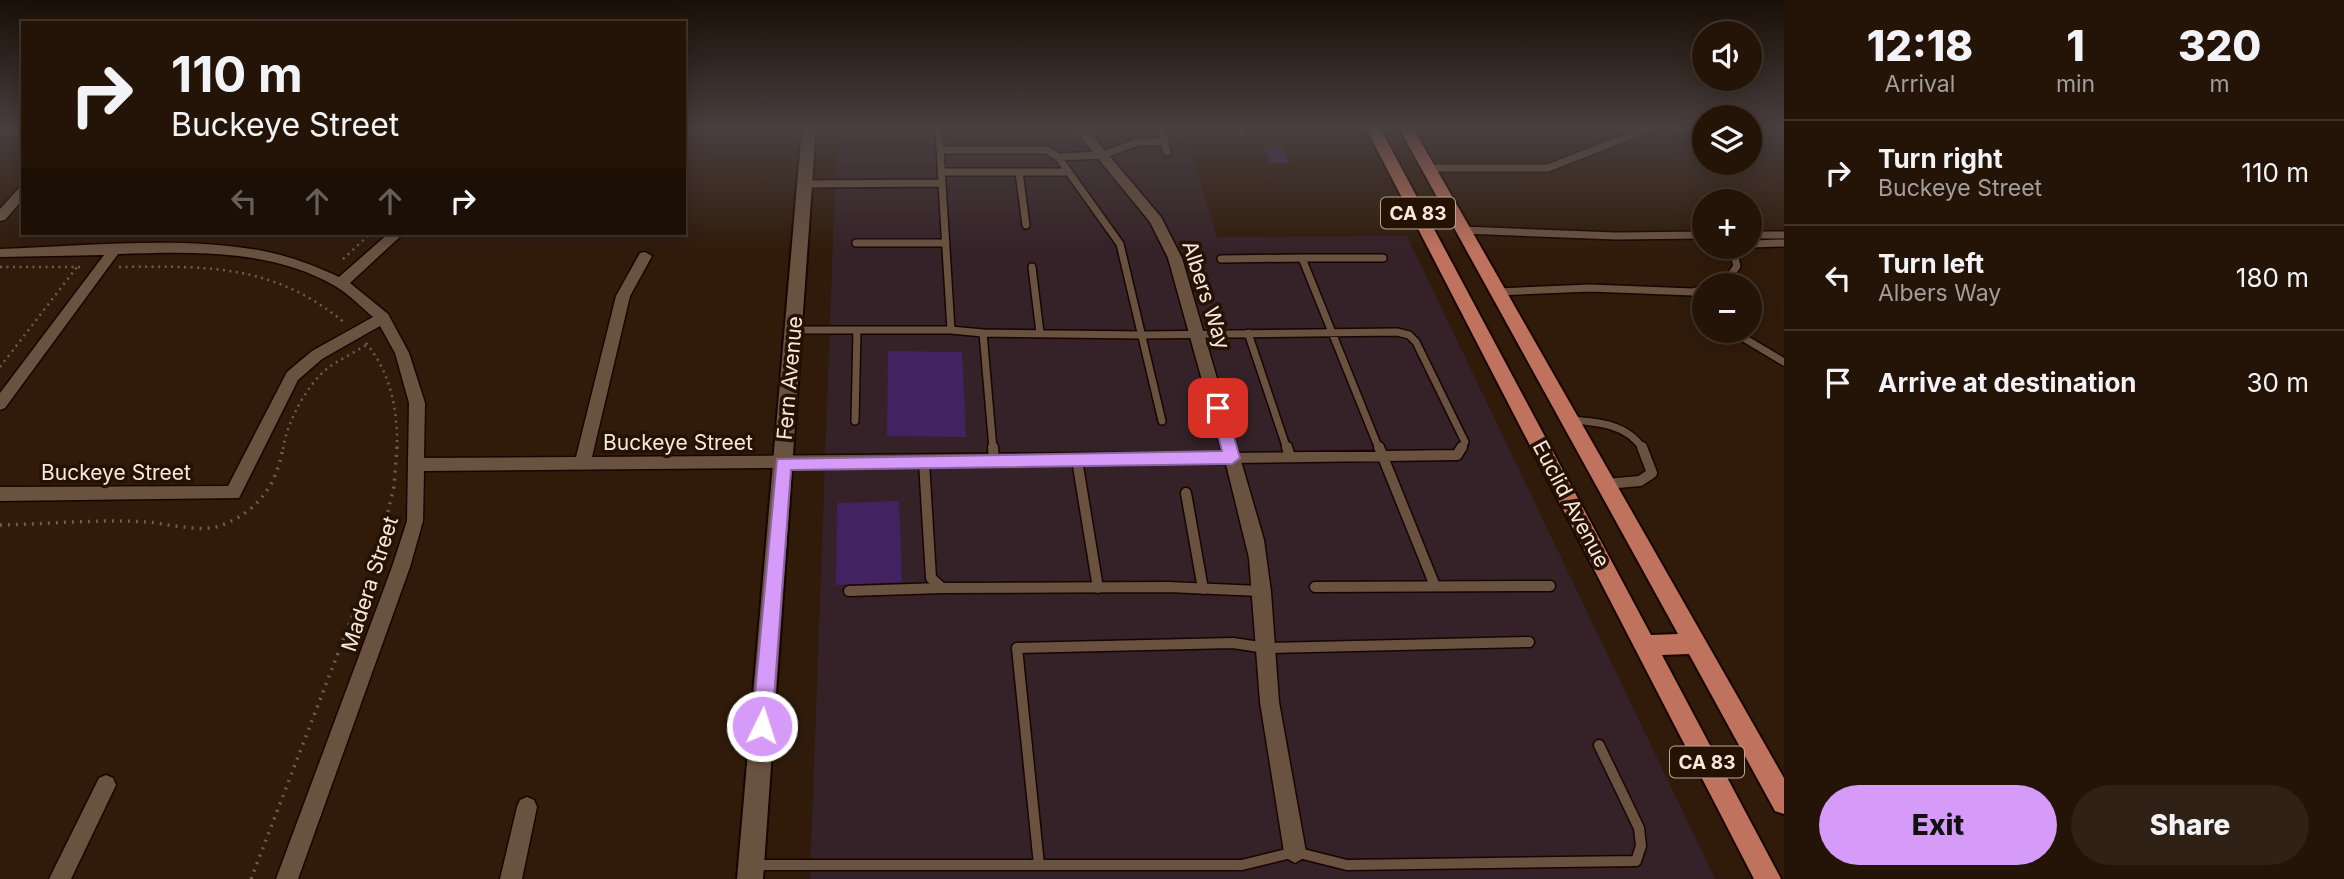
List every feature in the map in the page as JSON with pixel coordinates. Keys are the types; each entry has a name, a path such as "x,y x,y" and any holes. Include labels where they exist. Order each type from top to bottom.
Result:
{"main road":[{"name":"Euclid Avenue","path":"1395,169 1768,879"},
{"name":"Euclid Avenue","path":"1430,169 1784,802"},
{"path":"1645,645 1695,644"}],"street":[{"name":"Fern Avenue","path":"751,872 806,169"},
{"name":"Albers Way","path":"1114,169 1143,203 1166,237 1182,278 1255,540 1263,587"},
{"path":"0,217 21,193"},
{"path":"0,404 102,267 139,235"},
{"path":"341,283 395,235"},
{"name":"Madera Street","path":"0,253 180,248 257,254 298,264 341,283 383,318 402,353 417,403 415,521 401,567 286,879"},
{"path":"582,465 623,296 645,256"},
{"path":"357,334 383,318"},
{"name":"Buckeye Street","path":"0,494 233,493 292,376 317,355 357,334"},
{"name":"Buckeye Street","path":"418,465 783,464 1232,458"},
{"path":"1263,587 1266,648 1279,777 1295,852"},
{"path":"60,879 106,785"},
{"path":"511,879 527,807"}],"lane":[{"path":"1066,169 1120,244 1162,421"},
{"path":"951,330 941,172 1068,172"},
{"path":"1018,172 1026,225"},
{"path":"805,184 942,184"},
{"path":"1463,230 1616,236 1692,235"},
{"path":"1762,235 1784,235"},
{"path":"856,243 946,243"},
{"path":"1762,244 1784,243"},
{"path":"1302,258 1434,586"},
{"path":"1221,259 1383,258"},
{"path":"1032,267 1040,334"},
{"path":"1498,292 1590,288 1692,292"},
{"path":"793,330 951,330 983,333 1142,335 1397,332 1409,335 1416,342 1465,442 1457,455 1232,458"},
{"path":"855,421 857,330"},
{"path":"983,333 994,461"},
{"path":"1248,333 1290,457"},
{"path":"1752,343 1784,362"},
{"path":"1570,420 1616,426 1632,435 1649,454 1653,473 1640,481 1606,484"},
{"path":"1077,460 1098,588"},
{"path":"924,462 931,578 942,588"},
{"path":"1186,494 1203,589"},
{"path":"1315,587 1550,586"},
{"path":"849,591 942,588 1263,587"},
{"path":"1039,865 1017,648 1233,643 1266,648 1529,642"},
{"path":"751,872 1039,865 1242,864 1295,852 1347,864 1636,861 1641,846 1639,828 1600,745"}],"path":[{"path":"343,259 368,235"},
{"path":"0,267 209,266 239,270 288,286 332,309 377,352 396,419 398,458 391,504 371,567 251,879"},
{"path":"0,367 77,267"}],"shaded area":[{"path":"836,169 1196,169 1217,237 1407,236 1715,879 810,879"}],"building":[{"path":"888,351 962,352 966,437 887,436"},
{"path":"899,501 902,582 836,585 837,503"}],"route":[{"path":"762,726 783,464 1232,458 1218,408"}]}
